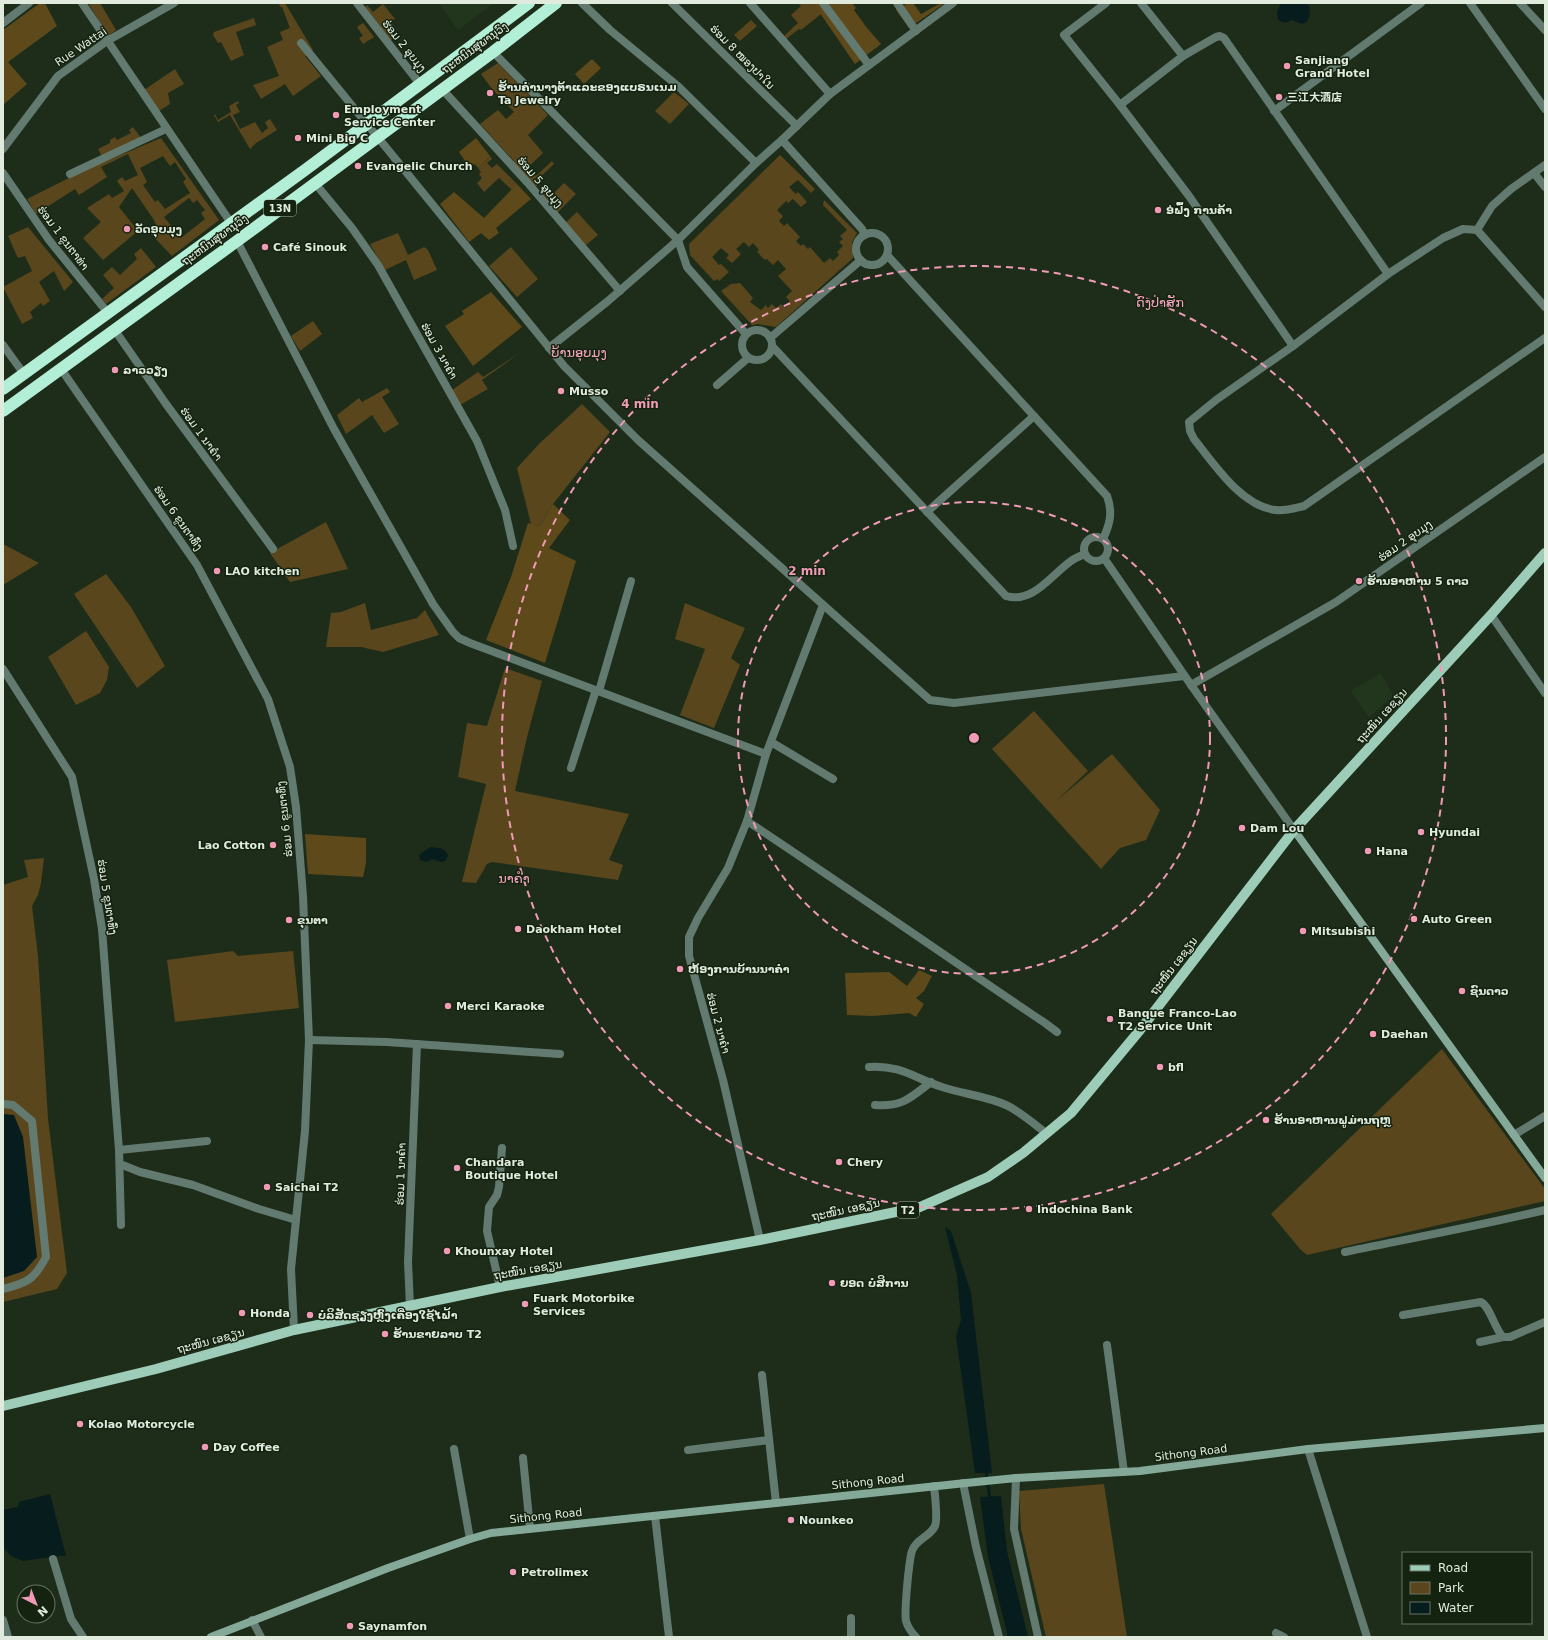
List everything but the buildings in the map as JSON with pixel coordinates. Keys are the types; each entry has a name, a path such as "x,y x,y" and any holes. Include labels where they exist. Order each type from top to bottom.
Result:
{"highway":[{"name":"ຖະຫນົນສຸພານຸວົງ","path":"3,389 529,3"},
{"name":"ຖະຫນົນສຸພານຸວົງ","path":"3,411 493,52 556,3"}],"main road":[{"name":"ຖະໜົນ ເອຊຽນ","path":"3,1406 156,1369 294,1330 500,1287 760,1240 920,1208 988,1177 1023,1153 1071,1113 1140,1030 1294,830 1492,615 1545,553"},
{"path":"1294,830 1545,1178"},
{"name":"Sithong Road","path":"211,1637 388,1568 470,1539 491,1534 530,1528 934,1486 1016,1478 1124,1472 1308,1449 1545,1428"}],"street":[{"path":"3,22 29,3"},
{"path":"82,3 231,223"},
{"name":"Rue Wattai","path":"3,149 58,76 108,41 174,3"},
{"name":"ຮ່ອມ 2 ອຸບມຸງ","path":"357,3 420,84"},
{"path":"582,3 610,30 679,87 756,163"},
{"name":"ຮ່ອມ 8 ໜອງປາໃນ","path":"672,3 797,126"},
{"path":"750,3 830,94"},
{"path":"823,3 869,65"},
{"path":"897,3 916,31"},
{"path":"549,348 620,291 678,240 756,163 830,94 954,3"},
{"path":"1106,3 1064,34 1200,211 1293,346"},
{"path":"1141,3 1183,56"},
{"path":"1274,111 1421,3"},
{"path":"1470,3 1545,109"},
{"path":"1520,3 1545,30"},
{"path":"1120,105 1183,56 1216,37 1220,36 1224,38 1388,274"},
{"path":"301,43 549,348 570,371 638,440 930,700 954,702 1184,676"},
{"path":"493,52 678,240 687,267 746,334"},
{"name":"ຮ່ອມ 5 ອຸບມຸງ","path":"442,89 527,182 620,291"},
{"path":"70,174 166,128"},
{"path":"782,140 862,229 865,235"},
{"path":"1477,230 1492,206 1511,189 1545,165"},
{"name":"ຮ່ອມ 1 ຂູນຕາທ່າ","path":"3,173 49,240 108,313"},
{"path":"1534,173 1545,187"},
{"name":"ຮ່ອມ 3 ນາຄຳ","path":"314,182 352,228 378,265 477,441 505,510 513,546"},
{"path":"1545,306 1477,230 1463,229 1443,238 1388,274 1293,346 1216,400 1189,422 1190,431 1194,439 1233,486 1256,504 1276,510 1304,506 1545,338"},
{"path":"872,233 882,236 888,245 887,255 884,260 875,265 865,263 860,260 858,255 857,245 859,240 865,235 872,233"},
{"path":"236,241 334,429 442,618 456,635 470,643 766,754"},
{"path":"887,255 1107,496 1110,507 1110,523 1103,539"},
{"path":"860,260 772,342 771,352 764,359 754,361 748,358 743,352 742,342 746,334 756,330 761,330 766,333 772,342 927,512 1006,596 1021,598 1033,593 1072,560 1085,554"},
{"name":"ຮ່ອມ 1 ນາຄຳ","path":"114,329 166,404 273,549"},
{"path":"3,345 24,374"},
{"path":"717,385 748,358"},
{"name":"ຮ່ອມ 6 ຂູນຕາທົ່ງ","path":"61,369 197,565 268,699 290,767 296,807 303,896 309,1040 305,1131 291,1269 294,1330"},
{"path":"927,512 1034,416"},
{"name":"ຮ່ອມ 2 ອຸບມຸງ","path":"1191,685 1336,602 1545,457"},
{"path":"1096,537 1103,539 1106,542 1108,550 1104,558 1094,561 1087,557 1084,546 1088,540 1096,537"},
{"path":"1104,558 1184,676 1294,830"},
{"path":"571,768 597,691 631,581"},
{"name":"ຮ່ອມ 2 ນາຄຳ","path":"760,1240 723,1080 689,956 688,946 689,937 698,918 728,868 747,821 766,754 823,605"},
{"path":"1492,615 1545,693"},
{"name":"ຮ່ອມ 5 ຂູນຕາທົ່ງ","path":"3,669 72,776 94,879 102,929 120,1164 121,1225"},
{"path":"771,742 833,779"},
{"path":"747,821 848,888 886,916 1057,1032"},
{"path":"309,1040 417,1044 560,1054"},
{"name":"ຮ່ອມ 1 ນາຄຳ","path":"410,1306 408,1262 417,1044"},
{"path":"869,1067 881,1066 897,1068 942,1087 1006,1105 1016,1110 1046,1133"},
{"path":"875,1105 889,1106 900,1104 931,1082"},
{"path":"3,1104 13,1105 32,1121 46,1257 38,1272 22,1285 3,1289"},
{"path":"1514,1135 1545,1116"},
{"path":"119,1150 207,1141"},
{"path":"500,1287 487,1231 489,1207 497,1195 499,1187 502,1148"},
{"path":"120,1164 140,1172 194,1185 259,1209 296,1220"},
{"path":"1345,1252 1414,1237 1496,1222 1545,1210"},
{"path":"1402,1315 1481,1302 1487,1308 1498,1331 1503,1337"},
{"path":"1480,1342 1510,1337 1545,1322"},
{"path":"1107,1345 1124,1472"},
{"path":"762,1375 776,1503"},
{"path":"688,1450 769,1440"},
{"path":"454,1449 470,1539"},
{"path":"1308,1449 1367,1637"},
{"path":"523,1458 530,1528"},
{"path":"1016,1478 1014,1529 1038,1637"},
{"path":"964,1483 976,1547 999,1637"},
{"path":"916,1637 911,1632 906,1621 906,1606 912,1550 917,1542 931,1532 936,1525 934,1486"},
{"path":"655,1516 669,1637"},
{"path":"53,1559 72,1619 83,1637"},
{"path":"851,1618 851,1637"},
{"path":"3,1620 8,1637"},
{"path":"252,1620 261,1637"}],"shaded area":[{"path":"40,3 46,5 57,26 8,62 27,84 3,105 3,30"},
{"path":"439,3 494,3 458,30"},
{"path":"813,3 852,3 856,8 854,10 881,44 855,64"},
{"path":"908,3 913,3 921,14 941,3 945,3 909,28 896,10"},
{"path":"592,59 601,68 584,84 575,74"},
{"path":"476,138 490,156 478,168 475,164 469,167 459,152"},
{"path":"517,184 531,199 496,228 499,233 489,240 481,233 469,242 440,204 454,192 484,218"},
{"path":"491,292 522,327 473,366 445,326 464,314 462,311"},
{"path":"553,504 570,520 549,548 576,561 545,663 486,640 511,577 528,523 540,526"},
{"path":"1381,673 1393,696 1369,717 1351,691"},
{"path":"305,834 366,838 366,863 363,877 308,874"},
{"path":"919,970 932,976 924,991 916,998 924,1004 916,1017 909,1013 873,1016 847,1015 845,973 889,972 907,986"}],"green space":[{"path":"88,3 100,3 116,30 108,36"},
{"path":"279,3 285,3 313,50 305,56 321,76 293,96 285,84 261,99 253,85 279,76 267,47 283,40 280,32 290,28"},
{"path":"798,3 813,3 821,14 801,30 799,29 786,39 784,36 798,23 791,15 801,6"},
{"path":"383,4 395,19 391,21 395,28 392,31 396,36 390,41 364,8 367,5 373,12"},
{"path":"254,18 256,25 236,32 244,55 231,61 221,42 218,43 213,35 214,32"},
{"path":"751,20 757,26 740,41 734,35"},
{"path":"363,23 374,37 363,44 359,38 363,36 357,27"},
{"path":"498,63 548,115 528,135 543,153 527,168 536,176 552,161 554,164 539,178 542,181 534,188 512,163 514,161 480,124 498,110 506,119 514,112 492,89 481,74"},
{"path":"175,69 184,84 168,93 170,104 159,111 144,90"},
{"path":"674,92 689,104 670,124 655,111"},
{"path":"238,101 239,103 236,105 240,112 233,115 240,129 255,122 262,133 268,128 265,122 270,119 277,130 256,143 250,149 230,115 218,122 214,115 215,114 218,120 231,112 229,106"},
{"path":"133,127 141,138 102,157 98,149 110,143 110,140 115,137 117,140 131,133 129,130"},
{"path":"161,138 219,220 172,256 150,233 156,225 154,220 132,188 119,207 138,231 103,260 83,238 101,222 87,208 109,194 112,198 124,191 117,181 122,177 125,181 138,175 128,154 101,167 107,177 79,195 75,189 36,214 27,199 85,170","holes":["163,156 170,166 175,162 186,179 183,182 190,193 165,209 158,200 155,202 143,185 147,182 140,168","189,198 193,203 197,200 205,210 201,213 205,219 181,238 164,217"]},
{"path":"780,155 815,189 811,193 798,180 789,187 796,194 798,192 807,202 801,207 793,199 788,203 786,201 777,210 783,216 779,221 784,226 787,223 800,237 796,241 801,246 803,244 808,249 810,247 824,263 830,258 833,261 839,255 837,252 843,246 839,242 843,239 840,236 847,230 823,205 824,200 857,233 852,242 853,258 776,327 758,324 752,325 721,291 731,284 740,283 753,298 750,302 761,310 766,305 768,308 772,304 776,308 781,304 784,307 790,301 786,297 792,291 778,276 786,269 778,260 773,265 767,259 765,260 757,252 759,250 753,243 749,247 744,242 736,249 741,254 732,263 726,258 729,255 721,248 712,257 719,265 721,264 729,272 719,281 717,279 714,281 690,255 689,244"},
{"path":"490,156 492,159 487,163 492,168 497,164 517,184 512,190 499,178 484,192 477,183 482,178 479,174 481,172 478,168"},
{"path":"564,183 576,194 557,213 540,195 548,190 553,194"},
{"path":"577,212 598,235 586,245 565,223"},
{"path":"28,227 73,282 64,291 54,271 39,282 50,301 43,306 41,303 30,312 33,318 22,324 3,287 32,271 25,256 18,258 8,236"},
{"path":"398,233 408,255 424,247 428,250 437,270 414,280 406,260 385,270 370,244"},
{"path":"511,247 538,279 517,297 489,266"},
{"path":"141,248 156,267 106,304 102,299 114,288 103,275 112,267 120,275 137,259 134,254"},
{"path":"313,321 322,334 300,351 291,336"},
{"path":"521,352 482,380 488,389 460,405 452,390 478,372 483,377"},
{"path":"387,388 390,392 382,397 399,424 384,433 372,415 346,434 337,415 359,398 362,402"},
{"path":"582,404 610,432 553,504 540,526 531,524 517,468 539,444"},
{"path":"326,522 348,569 290,582 270,553"},
{"path":"3,544 39,563 3,585"},
{"path":"106,574 131,607 165,666 137,688 74,594"},
{"path":"365,603 371,630 417,618 425,610 439,635 383,652 361,647 326,647 331,613 341,612"},
{"path":"685,603 745,628 731,658 740,665 714,728 680,715 705,649 675,639"},
{"path":"86,631 109,667 107,680 100,693 76,705 48,657"},
{"path":"505,668 542,681 527,737 515,791 629,814 609,860 623,865 618,880 492,862 487,864 476,883 462,882 486,784 458,777 467,723 487,726"},
{"path":"1034,711 1088,771 1056,801 1112,754 1160,810 1146,840 1120,848 1101,869 992,749"},
{"path":"44,858 38,895 32,906 38,956 48,1119 67,1273 57,1289 3,1302 3,885 28,877 24,860"},
{"path":"233,951 238,956 293,951 299,1008 175,1022 167,960"},
{"path":"1442,1049 1545,1189 1545,1201 1307,1255 1300,1249 1271,1214"},
{"path":"1104,1484 1127,1637 1046,1637 1021,1529 1019,1491"}],"water":[{"path":"1281,3 1304,3 1309,5 1310,15 1307,22 1302,24 1292,20 1285,23 1278,20 1277,12"},
{"path":"430,847 443,849 448,856 445,861 441,862 432,859 427,862 420,860 419,855"},
{"path":"3,1114 14,1115 23,1137 37,1257 24,1271 3,1278"},
{"path":"945,1227 951,1231 971,1293 992,1473 975,1473 956,1336 961,1320 957,1275"},
{"path":"50,1494 66,1556 23,1561 11,1556 3,1547 3,1510 18,1507 19,1502"},
{"path":"1001,1496 1007,1551 1028,1637 1008,1637 988,1557 980,1497"}],"waterway":[{"path":"986,1470 990,1500"}],"place":[{"name":"Sanjiang Grand Hotel","path":"1287,66"},
{"name":"ຮ້ານຄຳນາງຕ້າແລະຂອງແບຣນເນມ Ta Jewelry","path":"490,93"},
{"name":"三江大酒店","path":"1279,97"},
{"name":"Employment Service Center","path":"336,115"},
{"name":"Mini Big C","path":"298,138"},
{"name":"Evangelic Church","path":"358,166"},
{"name":"ອ່ຟົ້່ງ ການຄ້າ","path":"1158,210"},
{"name":"ວັດອຸບມຸງ","path":"127,229"},
{"name":"Café Sinouk","path":"265,247"},
{"name":"ລາວວຽງ","path":"115,370"},
{"name":"Musso","path":"561,391"},
{"name":"LAO kitchen","path":"217,571"},
{"name":"ຮ້ານອາຫານ 5 ດາວ","path":"1359,581"},
{"name":"Dam Lou","path":"1242,828"},
{"name":"Hyundai","path":"1421,832"},
{"name":"Lao Cotton","path":"273,845"},
{"name":"Hana","path":"1368,851"},
{"name":"Auto Green","path":"1414,919"},
{"name":"ຂຸນຕາ","path":"289,920"},
{"name":"Daokham Hotel","path":"518,929"},
{"name":"Mitsubishi","path":"1303,931"},
{"name":"ຫ້ອງການບ້ານນາຄໍາ","path":"680,969"},
{"name":"ຊົນດາວ","path":"1462,991"},
{"name":"Merci Karaoke","path":"448,1006"},
{"name":"Banque Franco-Lao T2 Service Unit","path":"1110,1019"},
{"name":"Daehan","path":"1373,1034"},
{"name":"bfl","path":"1160,1067"},
{"name":"ຮ້ານອາຫານຟູມ່ານຖຫຼ","path":"1266,1120"},
{"name":"Chery","path":"839,1162"},
{"name":"Chandara Boutique Hotel","path":"457,1168"},
{"name":"Saichai T2","path":"267,1187"},
{"name":"Indochina Bank","path":"1029,1209"},
{"name":"Khounxay Hotel","path":"447,1251"},
{"name":"ຍອດ ບໍສິການ","path":"832,1283"},
{"name":"Fuark Motorbike Services","path":"525,1304"},
{"name":"Honda","path":"242,1313"},
{"name":"ບໍລິສັດຊຽງຫຼົງເຄື່ອງໃຊ້ໄຟ້າ","path":"310,1315"},
{"name":"ຮ້ານຂາຍລາບ T2","path":"385,1334"},
{"name":"Kolao Motorcycle","path":"80,1424"},
{"name":"Day Coffee","path":"205,1447"},
{"name":"Nounkeo","path":"791,1520"},
{"name":"Petrolimex","path":"513,1572"},
{"name":"Saynamfon","path":"350,1626"}],"district":[{"name":"ດົງປ່າສັກ","path":"1160,302"},
{"name":"ບ້ານອຸບມຸງ","path":"579,352"},
{"name":"ນາຄຳ","path":"514,878"}]}
